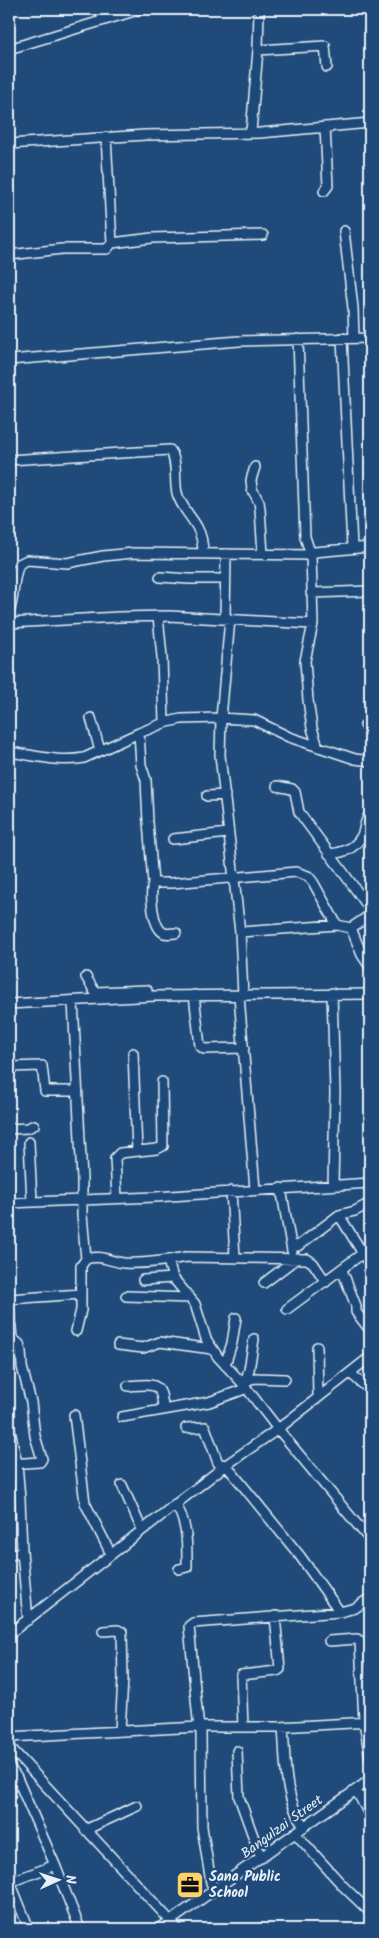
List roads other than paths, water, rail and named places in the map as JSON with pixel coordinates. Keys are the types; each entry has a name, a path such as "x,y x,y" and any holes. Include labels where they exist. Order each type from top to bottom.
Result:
{"street":[{"path":"102,9 102,21"},
{"path":"9,49 141,9"},
{"path":"251,132 260,9"},
{"path":"258,50 325,46 327,68"},
{"path":"9,144 106,137 270,132 370,123"},
{"path":"324,191 328,186 325,127"},
{"path":"9,255 62,249 107,249 112,243 106,137"},
{"path":"344,231 353,308 354,338"},
{"path":"112,243 152,238 263,235"},
{"path":"342,338 352,547"},
{"path":"9,360 238,341 370,338"},
{"path":"298,340 305,537 311,555 313,624 305,661 312,728 318,746"},
{"path":"9,460 170,450 174,463 177,493 203,542 203,554"},
{"path":"255,467 251,480 252,489 259,502 263,554"},
{"path":"9,612 13,603 14,576 19,564 27,560 67,563 132,553 311,555 314,552 352,547 370,547"},
{"path":"226,554 227,619 220,755 240,932 244,1048 255,1189"},
{"path":"160,577 225,579"},
{"path":"311,593 370,591"},
{"path":"9,624 158,616 313,624"},
{"path":"158,616 162,657 164,723"},
{"path":"91,718 100,751"},
{"path":"9,752 56,760 75,760 84,758 139,732 164,723 181,719 221,718 254,720 289,737 355,760 370,761"},
{"path":"139,732 141,765 146,780 154,883 152,888 152,908 161,931 166,934 176,933"},
{"path":"277,786 292,789 295,792 299,812 370,909"},
{"path":"207,796 225,795"},
{"path":"329,854 340,853 352,848 362,835 366,820 370,814"},
{"path":"174,839 228,833"},
{"path":"154,883 296,872 308,876 337,925"},
{"path":"240,932 337,925 351,928 370,915"},
{"path":"351,928 356,943 370,967"},
{"path":"86,978 95,992 147,990 147,996"},
{"path":"332,994 335,1092 333,1185"},
{"path":"9,1004 147,996 370,994"},
{"path":"194,995 200,1046 204,1049 244,1048"},
{"path":"73,1001 82,1215 86,1259"},
{"path":"133,1053 137,1151"},
{"path":"9,1067 42,1066 45,1091 77,1091"},
{"path":"117,1198 115,1158 120,1153 157,1149 163,1146 162,1082"},
{"path":"9,1129 28,1128 34,1125"},
{"path":"29,1142 32,1201"},
{"path":"9,1203 370,1183"},
{"path":"282,1188 291,1245 295,1258"},
{"path":"231,1191 235,1257"},
{"path":"291,1245 298,1246 339,1215 355,1211 370,1202"},
{"path":"339,1215 367,1251 370,1265"},
{"path":"287,1309 367,1251"},
{"path":"76,1331 80,1310 81,1266 86,1259 92,1257 124,1262 168,1261 186,1257 307,1259 313,1263 326,1282"},
{"path":"264,1283 295,1258"},
{"path":"168,1261 173,1278 195,1304 201,1328 212,1349 244,1385 370,1540"},
{"path":"342,1270 356,1306 356,1312 370,1330"},
{"path":"142,1280 173,1278"},
{"path":"9,1299 80,1294"},
{"path":"126,1296 190,1298"},
{"path":"9,1308 12,1338 19,1344 21,1351 22,1367 31,1402 35,1436 42,1459 40,1462 13,1464"},
{"path":"225,1365 232,1343 236,1318"},
{"path":"122,1417 209,1402 242,1390 249,1370 254,1339"},
{"path":"118,1345 143,1348 160,1342 212,1349"},
{"path":"317,1347 318,1397"},
{"path":"9,1634 226,1465 278,1429 370,1358"},
{"path":"350,1373 364,1385 370,1386"},
{"path":"244,1385 255,1378 285,1379"},
{"path":"128,1386 144,1385 157,1387 161,1392 163,1410"},
{"path":"74,1415 85,1504 111,1554"},
{"path":"9,1426 13,1464 20,1499 28,1620"},
{"path":"186,1428 206,1427 218,1463 226,1465 300,1556 340,1612"},
{"path":"122,1485 142,1530"},
{"path":"175,1504 180,1511 186,1534 187,1567 179,1569"},
{"path":"9,1556 22,1550"},
{"path":"217,1890 211,1882 202,1827 201,1733 189,1626 193,1623 340,1612 355,1608 370,1598"},
{"path":"243,1727 240,1675 277,1671 280,1669 275,1616"},
{"path":"103,1630 118,1630 122,1632 123,1678 120,1731"},
{"path":"329,1641 359,1640 366,1669 370,1758"},
{"path":"9,1737 199,1726 283,1727 367,1722"},
{"path":"283,1727 289,1797 304,1827"},
{"path":"9,1747 178,1929"},
{"path":"237,1751 239,1797 261,1858"},
{"path":"9,1767 17,1778 55,1865 80,1929"},
{"name":"Bangulzai Street","path":"159,1929 217,1890 370,1780"},
{"path":"356,1790 370,1816"},
{"path":"85,1830 137,1806"},
{"path":"296,1833 344,1887 370,1912"},
{"path":"29,1929 9,1880 55,1865"}],"place":[{"name":"Sana Public School","path":"190,1885"}]}
